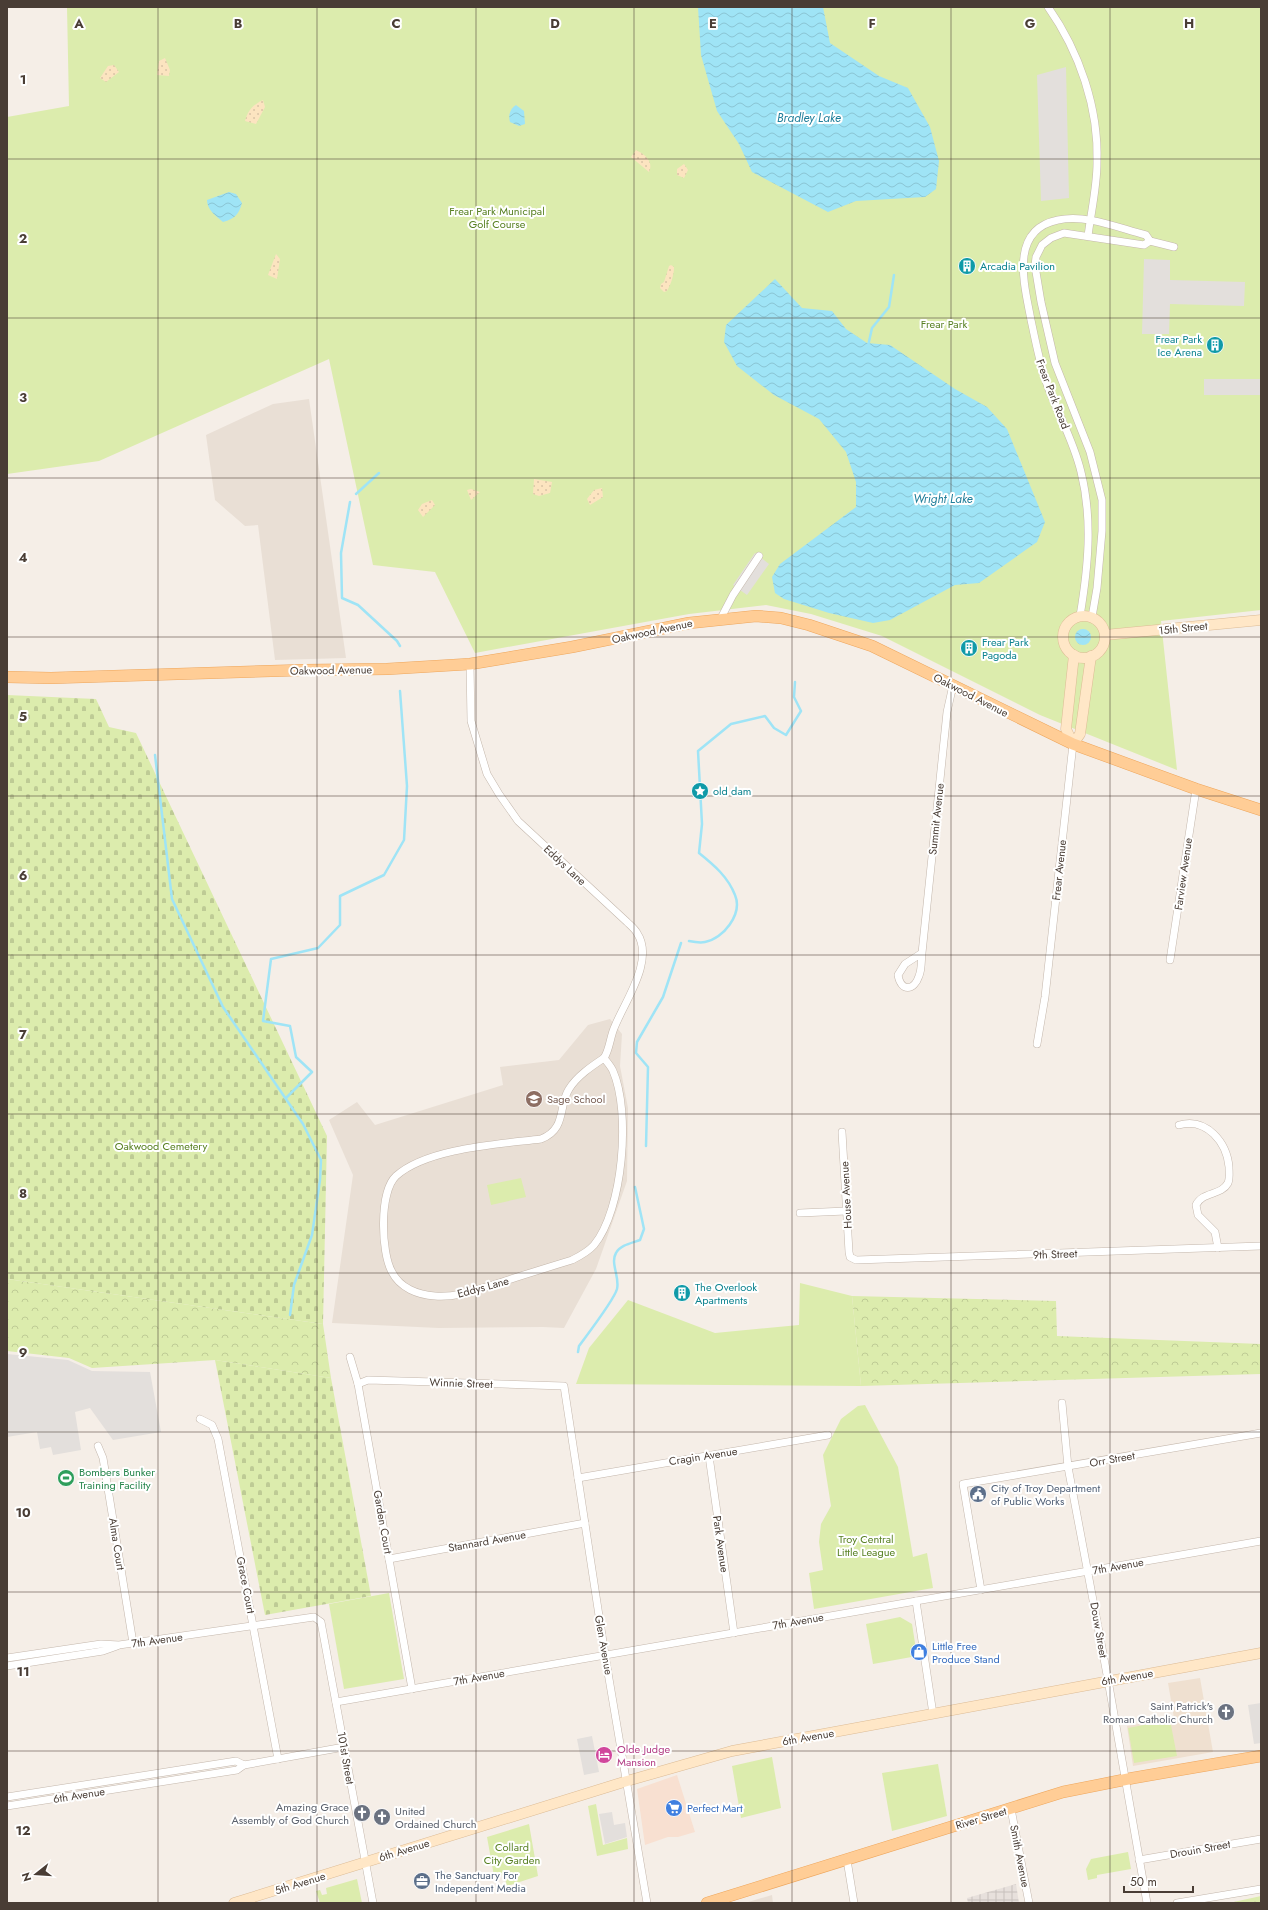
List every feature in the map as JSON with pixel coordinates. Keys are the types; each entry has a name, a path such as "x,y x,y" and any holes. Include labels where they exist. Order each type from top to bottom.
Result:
{"main road":[{"name":"Oakwood Avenue","path":"7,677 58,678 304,670 387,669 470,664 572,647 689,623 721,618 756,616 781,618 809,624 872,646 994,707 1073,744 1196,789 1261,810"},
{"name":"River Street","path":"707,1903 1063,1792 1125,1779 1261,1756"}],"street":[{"path":"1048,7 1063,30 1074,54 1089,92 1094,120 1098,161 1088,236"},
{"name":"Frear Park Road","path":"1080,616 1088,557 1088,509 1085,486 1075,451 1043,372 1022,269 1027,245 1037,231 1056,220 1080,218 1090,220 1146,234 1150,241"},
{"name":"Frear Park Road","path":"1092,617 1097,588 1102,531 1102,500 1090,452 1055,363 1035,266 1036,257 1039,248 1051,238 1064,233 1144,245 1150,241 1174,246"},
{"path":"721,618 758,556"},
{"path":"1080,616 1092,617 1101,624 1105,635 1102,648 1092,656 1086,658 1074,655 1065,646 1063,633 1069,622 1080,616"},
{"name":"15th Street","path":"1105,635 1261,620"},
{"path":"1074,655 1066,729 1073,744 1080,734 1092,656"},
{"name":"Eddys Lane","path":"470,664 472,721 487,774 499,794 518,821 627,922 638,934 643,948 636,983 612,1031 604,1058 587,1069 568,1089 562,1116 556,1127 548,1136 541,1139 455,1150 416,1165 396,1176 391,1183 388,1192 383,1220 386,1258 392,1273 402,1284 414,1292 436,1296 472,1292 572,1260 585,1253 595,1245 610,1215 621,1166 622,1111 613,1071 604,1058"},
{"name":"Summit Avenue","path":"922,953 905,964 898,975 899,983 902,986 911,987 916,983 920,974 947,712 953,686"},
{"name":"Frear Avenue","path":"1037,1044 1045,997 1073,744"},
{"name":"Farview Avenue","path":"1170,960 1196,789"},
{"path":"1179,1125 1192,1124 1211,1131 1218,1137 1223,1146 1228,1162 1228,1182 1220,1191 1203,1197 1196,1205 1198,1214 1215,1232 1218,1248"},
{"name":"House Avenue","path":"842,1132 850,1257"},
{"path":"800,1213 846,1211"},
{"name":"9th Street","path":"850,1257 856,1260 1261,1246"},
{"name":"Garden Court","path":"350,1357 358,1384 412,1689"},
{"name":"Winnie Street","path":"358,1384 368,1380 564,1386"},
{"name":"Glen Avenue","path":"564,1386 605,1655 647,1903"},
{"name":"Douw Street","path":"1062,1403 1068,1467 1108,1680 1147,1903"},
{"name":"Grace Court","path":"200,1419 212,1425 218,1439 278,1759"},
{"name":"Orr Street","path":"981,1590 963,1484 1261,1433"},
{"name":"Cragin Avenue","path":"578,1478 828,1434"},
{"name":"Alma Court","path":"98,1446 103,1458 133,1643"},
{"name":"Park Avenue","path":"709,1456 734,1632"},
{"name":"Stannard Avenue","path":"389,1559 585,1523"},
{"name":"7th Avenue","path":"336,1702 1261,1541"},
{"path":"916,1601 933,1714"},
{"name":"7th Avenue","path":"7,1658 101,1644 119,1645 314,1617"},
{"name":"101st Street","path":"314,1617 321,1622 373,1903"},
{"name":"7th Avenue","path":"7,1666 103,1651 119,1645"},
{"name":"6th Avenue","path":"365,1862 627,1781 732,1751 1108,1680 1261,1653"},
{"name":"6th Avenue","path":"7,1797 236,1761 244,1764 278,1759 344,1747"},
{"name":"6th Avenue","path":"7,1806 237,1770 244,1764"},
{"name":"Smith Avenue","path":"1010,1809 1029,1903"},
{"name":"Drouin Street","path":"1139,1860 1261,1839"},
{"path":"847,1860 854,1903"},
{"name":"5th Avenue","path":"234,1903 365,1862"},
{"path":"1177,1903 1261,1889"}],"shaded area":[{"path":"1066,67 1069,198 1041,201 1037,75"},
{"path":"1144,259 1170,260 1170,280 1245,282 1244,306 1170,304 1169,334 1142,334"},
{"path":"1204,379 1261,379 1261,395 1204,395"},
{"path":"309,399 346,658 275,660 258,525 245,526 215,500 206,435 273,404"},
{"path":"755,553 769,564 747,595 733,585"},
{"path":"610,1019 622,1034 620,1066 628,1108 627,1181 596,1269 564,1328 439,1328 332,1323 353,1175 329,1120 357,1102 375,1125 503,1085 500,1067 559,1060 588,1025"},
{"path":"7,1354 68,1360 92,1371 150,1372 161,1432 113,1440 90,1408 75,1412 81,1450 53,1455 51,1447 40,1449 37,1432 7,1437"},
{"path":"1200,1678 1213,1752 1133,1766 1127,1726 1174,1718 1168,1683"},
{"path":"1261,1703 1261,1743 1254,1744 1248,1705"},
{"path":"592,1736 599,1772 584,1775 577,1739"},
{"path":"677,1775 695,1832 678,1837 668,1837 645,1845 637,1789"},
{"path":"612,1812 614,1825 625,1823 627,1837 605,1844 599,1814"},
{"path":"1016,1884 1019,1903 968,1903 967,1898"},
{"path":"772,1895 773,1903 745,1903"}],"green space":[{"name":"Frear Park","path":"67,7 1261,7 1261,610 1161,621 1177,770 1040,715 882,636 811,614 766,605 689,614 475,653 435,572 373,565 329,359 99,461 7,474 7,117 69,106"},
{"name":"Oakwood Cemetery","path":"7,695 96,699 109,727 136,733 327,1136 323,1324 7,1279"},
{"path":"521,1178 526,1197 491,1205 487,1185"},
{"path":"7,1279 323,1324 331,1378 215,1360 92,1368 69,1358 7,1351"},
{"path":"800,1283 852,1296 861,1386 576,1384 589,1348 628,1300 715,1333 799,1325"},
{"path":"852,1296 1056,1301 1057,1336 1261,1344 1261,1374 861,1386"},
{"path":"215,1360 331,1378 371,1596 265,1615"},
{"name":"Troy Central Little League","path":"865,1405 898,1467 913,1557 927,1553 933,1588 814,1609 809,1573 823,1570 819,1542 821,1524 831,1506 823,1455 841,1419 858,1406"},
{"path":"389,1593 404,1679 344,1689 329,1604"},
{"path":"900,1617 912,1624 917,1656 873,1664 866,1624"},
{"path":"1170,1720 1177,1756 1134,1763 1128,1728"},
{"path":"772,1757 781,1808 741,1818 732,1766"},
{"path":"938,1764 947,1816 892,1831 882,1773"},
{"path":"596,1804 603,1845 627,1838 628,1849 597,1856 588,1806"},
{"name":"Collard City Garden","path":"529,1824 538,1876 507,1886 504,1875 494,1876 487,1837"},
{"path":"1128,1852 1131,1869 1097,1875 1097,1878 1088,1880 1086,1869 1091,1859"},
{"path":"357,1879 362,1903 320,1903 316,1891 320,1890 322,1895 327,1894 326,1888"},
{"path":"1261,1896 1261,1903 1229,1903"}],"sand":[{"path":"165,58 170,70 169,76 157,75 159,61"},
{"path":"114,65 119,72 106,82 100,78 108,66"},
{"path":"263,100 265,107 256,124 245,121 251,108"},
{"path":"636,150 645,156 649,161 649,172 631,157"},
{"path":"684,164 688,170 684,178 677,175 677,169"},
{"path":"276,254 280,259 277,279 268,275"},
{"path":"671,265 674,267 673,276 667,291 664,292 660,288 661,284 664,282 669,266"},
{"path":"534,479 552,482 550,493 539,496 533,494"},
{"path":"602,488 603,497 590,505 587,499 594,490"},
{"path":"471,489 480,492 471,500 467,490"},
{"path":"432,500 435,505 423,517 418,510 422,504"}],"water":[{"name":"Bradley Lake","path":"698,7 823,7 830,43 879,76 908,88 930,127 939,161 936,189 925,197 856,201 828,212 752,172 739,144 717,111 701,55"},
{"path":"516,105 524,111 525,124 519,126 510,122 509,119 511,110"},
{"path":"229,192 236,194 242,203 236,216 223,222 210,210 207,200"},
{"name":"Wright Lake","path":"775,279 802,308 832,311 846,329 867,343 890,345 955,389 987,407 1007,429 1045,522 1037,542 979,583 955,585 890,620 873,623 829,613 784,599 775,593 772,577 780,564 856,507 856,482 846,452 819,419 774,395 737,366 724,342 726,325"},
{"path":"1080,629 1086,629 1091,634 1089,643 1086,645 1080,645 1075,640 1075,634"}],"waterway":[{"path":"868,346 872,328 889,307 894,275"},
{"path":"356,494 379,473"},
{"path":"350,502 341,553 342,598 358,605 397,641 400,646"},
{"path":"689,941 705,942 712,940 725,931 734,917 737,902 729,883 715,867 699,853 702,824 698,751 731,724 765,716 774,728 786,735 801,711 794,697 795,682"},
{"path":"286,1098 312,1072 296,1057 290,1026 263,1021 271,959 318,948 340,925 340,896 384,875 404,840 407,786 400,691"},
{"path":"155,755 172,899 223,1007 303,1124 321,1160 320,1180 312,1235 294,1285 290,1315"},
{"path":"646,1146 648,1067 636,1053 637,1042 663,997 681,943"},
{"path":"578,1352 579,1346 606,1309 617,1289 618,1284 614,1266 614,1257 616,1253 623,1246 640,1240 644,1229 635,1187"}],"place":[{"name":"Arcadia Pavilion","path":"967,266"},
{"name":"Frear Park Ice Arena","path":"1215,345"},
{"name":"Frear Park Pagoda","path":"969,648"},
{"name":"old dam","path":"700,791"},
{"name":"Sage School","path":"534,1099"},
{"name":"The Overlook Apartments","path":"682,1293"},
{"name":"Bombers Bunker Training Facility","path":"66,1478"},
{"name":"City of Troy Department of Public Works","path":"978,1494"},
{"name":"Little Free Produce Stand","path":"919,1652"},
{"name":"Saint Patrick's Roman Catholic Church","path":"1226,1712"},
{"name":"Olde Judge Mansion","path":"604,1755"},
{"name":"Perfect Mart","path":"674,1808"},
{"name":"Amazing Grace Assembly of God Church","path":"362,1813"},
{"name":"United Ordained Church","path":"382,1817"},
{"name":"The Sanctuary For Independent Media","path":"422,1881"}],"park label":[{"name":"Frear Park Municipal Golf Course","path":"497,217"}]}
